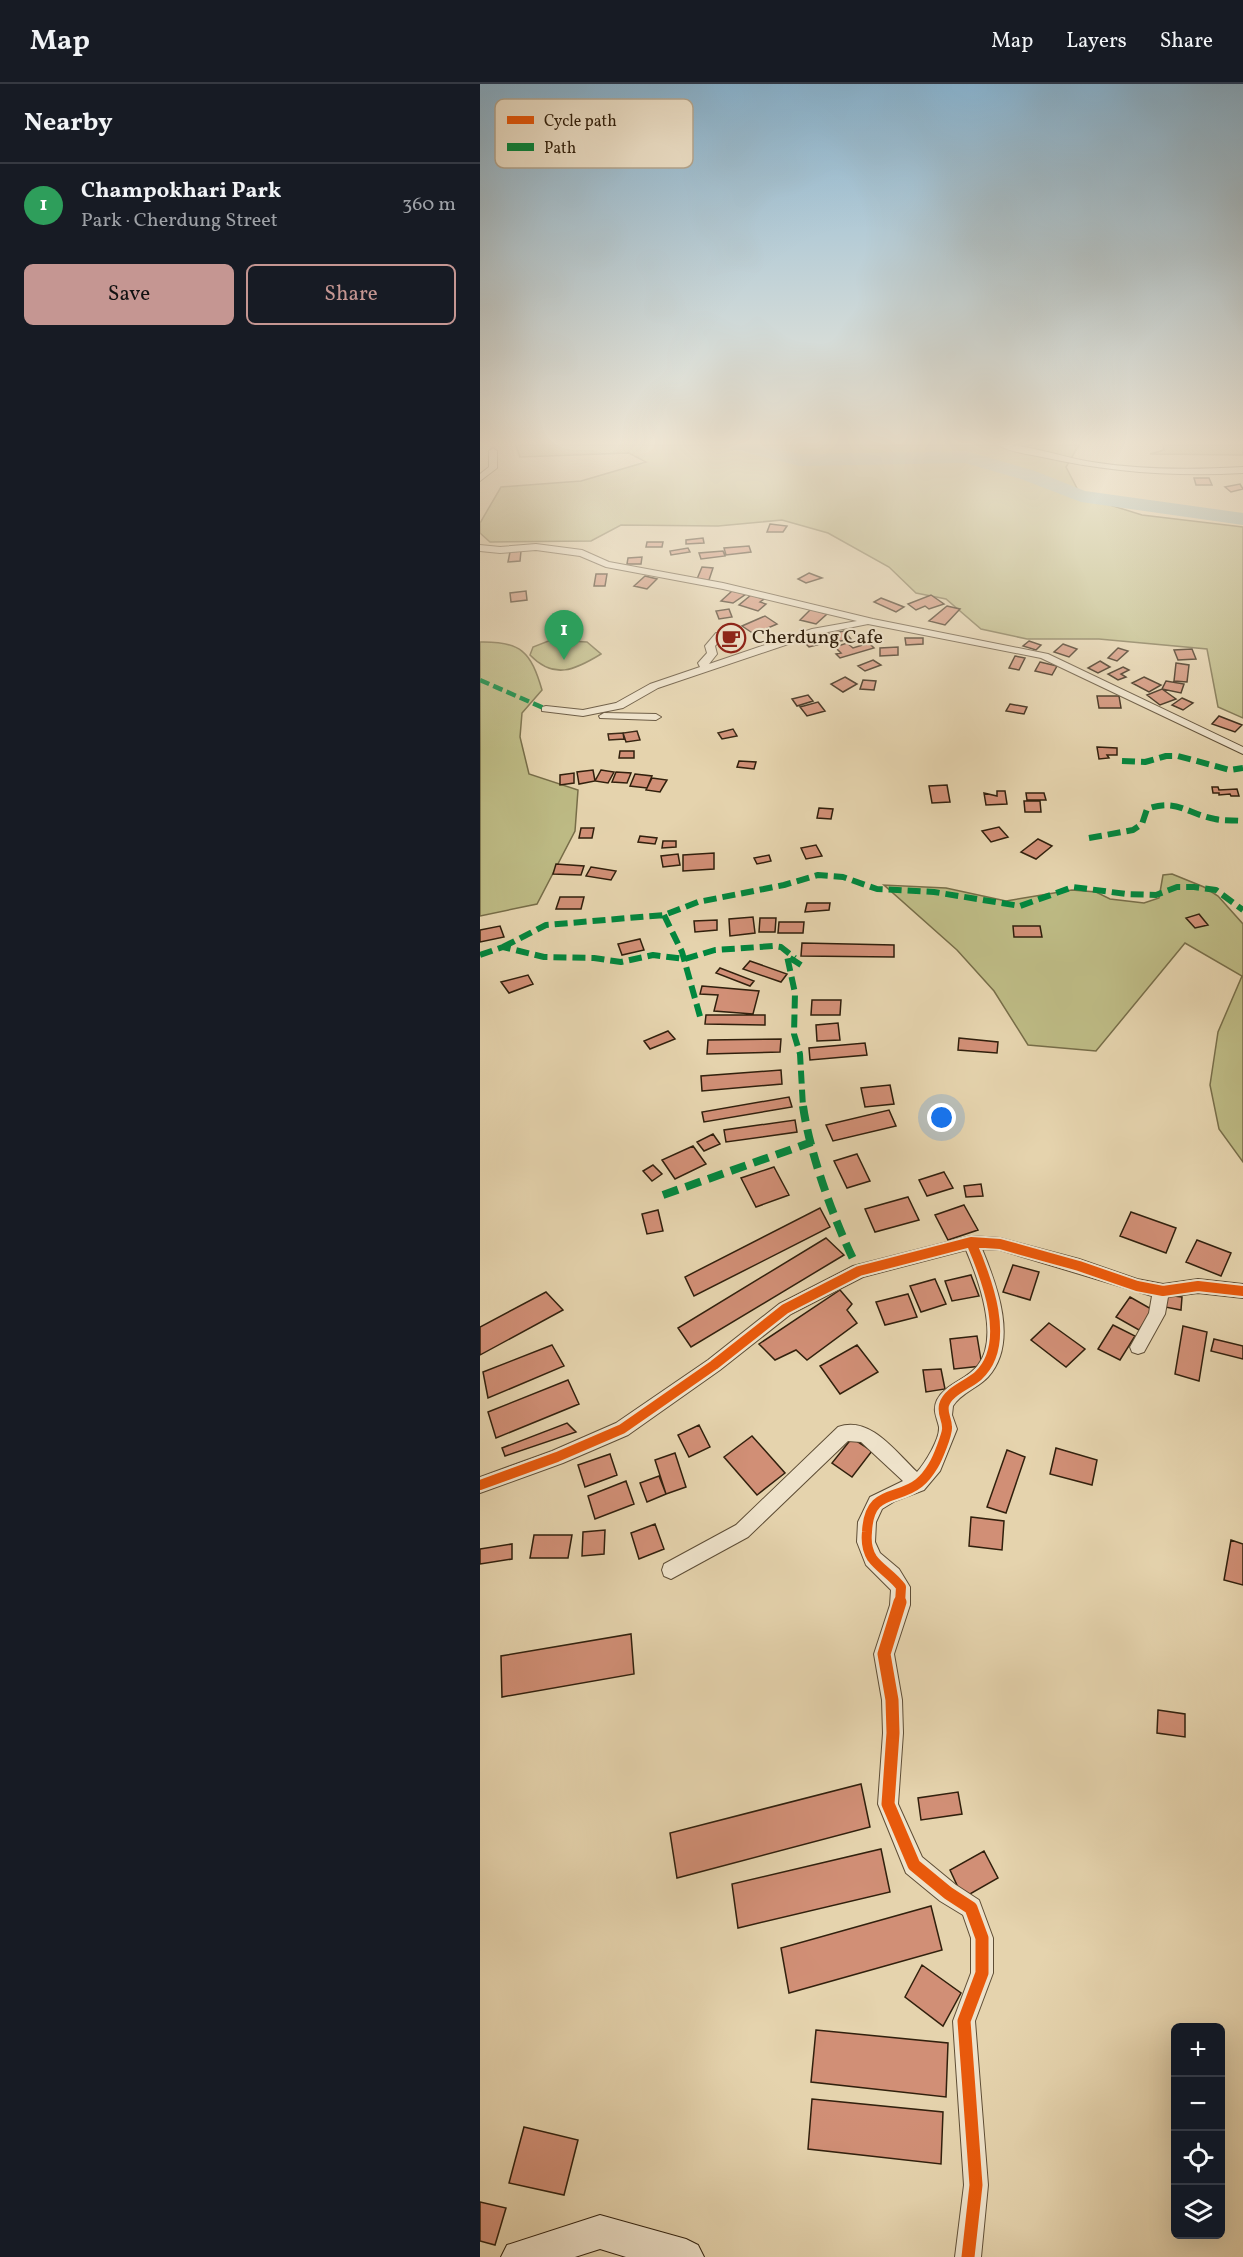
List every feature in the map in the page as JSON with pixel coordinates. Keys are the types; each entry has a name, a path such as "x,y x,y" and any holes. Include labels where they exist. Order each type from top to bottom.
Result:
{"street":[{"path":"480,548 500,550 536,547 582,553 606,564 723,586 873,622 1044,656 1243,751"},
{"path":"583,713 619,706 654,686 816,631 873,622"},
{"path":"706,669 703,663 712,654 710,646 720,636"},
{"path":"546,710 599,716 656,717"},
{"path":"968,2257 976,2185 964,2020 982,1972 982,1938 970,1908 915,1865 888,1804 893,1733 892,1700 884,1654 900,1605 901,1587 892,1575 873,1559 866,1542 867,1522 876,1503 889,1495 918,1484 934,1465 948,1429 942,1416 944,1402 957,1389 978,1378 990,1361 995,1336 992,1303 985,1276 971,1242"},
{"path":"480,1485 621,1429 714,1365 785,1309 859,1271 971,1242 1000,1244 1079,1266 1137,1286 1163,1291 1198,1286 1243,1291"},
{"path":"1138,1347 1158,1314 1160,1296 1163,1291"},
{"path":"671,1570 742,1531 844,1433 859,1433 867,1436 918,1484"},
{"path":"519,2257 600,2232 686,2257"}],"shaded area":[{"path":"852,546 1243,546 1243,718 1218,707 1207,649 1099,639 1027,639 981,629 946,599 916,593 889,567"},
{"path":"551,640 587,642 601,654 573,668 556,670 548,668 530,655 533,647"},
{"path":"480,642 505,644 522,651 538,677 542,690 522,713 520,737 529,774 578,790 575,831 537,904 480,916"},
{"path":"1172,874 1204,887 1218,896 1243,924 1243,1162 1219,1129 1210,1085 1218,1032 1242,976 1185,943 1096,1051 1028,1045 994,991 957,950 884,885 946,888 1006,901 1072,890 1096,892 1110,899 1144,903 1159,898 1163,875"}],"building":[{"path":"749,546 751,552 726,555 724,548"},
{"path":"688,548 690,552 671,555 670,551"},
{"path":"521,551 520,561 508,562 510,552"},
{"path":"723,551 725,556 701,559 699,553"},
{"path":"642,557 641,564 627,564 628,558"},
{"path":"702,567 713,568 709,580 697,579"},
{"path":"809,573 822,578 806,583 798,579"},
{"path":"596,574 607,574 605,586 594,586"},
{"path":"645,576 657,579 647,589 634,586"},
{"path":"526,591 527,600 511,602 510,593"},
{"path":"732,591 746,594 733,603 721,601"},
{"path":"751,595 764,599 760,602 766,604 758,611 739,605"},
{"path":"931,595 944,604 929,609 925,606 916,610 908,604"},
{"path":"881,598 904,607 896,612 874,602"},
{"path":"947,606 960,609 945,625 929,621"},
{"path":"729,609 732,617 719,619 716,611"},
{"path":"811,609 827,614 816,624 800,620"},
{"path":"765,616 777,624 754,634 742,626"},
{"path":"844,631 851,639 830,643 824,635"},
{"path":"818,637 824,643 809,647 803,641"},
{"path":"905,638 923,638 923,644 906,645"},
{"path":"1029,641 1041,645 1036,650 1023,646"},
{"path":"847,643 853,648 869,643 874,648 840,658 836,654 841,653 835,647"},
{"path":"1063,644 1077,649 1069,657 1054,652"},
{"path":"898,647 898,655 880,656 880,648"},
{"path":"1118,648 1128,651 1117,661 1108,658"},
{"path":"1192,649 1196,659 1178,660 1174,650"},
{"path":"1015,656 1025,658 1019,670 1009,668"},
{"path":"873,660 881,665 865,671 858,666"},
{"path":"1100,661 1110,667 1098,673 1088,668"},
{"path":"1040,662 1057,666 1052,675 1035,671"},
{"path":"1176,663 1189,665 1187,682 1174,681"},
{"path":"1123,667 1129,670 1121,674 1126,677 1118,680 1108,674"},
{"path":"845,677 857,684 843,692 831,684"},
{"path":"1144,677 1161,685 1149,692 1132,683"},
{"path":"863,680 876,681 874,690 860,689"},
{"path":"1166,681 1184,684 1181,693 1162,689"},
{"path":"1162,689 1176,699 1160,705 1147,695"},
{"path":"808,695 813,701 797,706 792,699"},
{"path":"1097,696 1119,696 1121,708 1099,708"},
{"path":"1182,698 1193,703 1183,710 1172,705"},
{"path":"818,702 825,711 807,716 800,707"},
{"path":"1010,704 1027,707 1024,714 1006,711"},
{"path":"1219,716 1242,725 1235,732 1212,724"},
{"path":"733,729 737,736 722,739 718,733"},
{"path":"637,731 640,740 626,742 623,733"},
{"path":"623,733 624,739 609,740 608,734"},
{"path":"1097,747 1117,748 1117,755 1107,755 1109,758 1099,759"},
{"path":"620,751 634,751 634,758 619,758"},
{"path":"739,761 756,762 754,769 737,767"},
{"path":"593,770 595,781 579,784 577,772"},
{"path":"601,770 614,772 608,783 595,781"},
{"path":"616,772 631,773 627,783 612,782"},
{"path":"574,773 574,783 560,785 560,775"},
{"path":"635,774 652,776 647,788 630,786"},
{"path":"652,778 667,780 660,792 646,790"},
{"path":"947,785 950,802 932,803 929,786"},
{"path":"1212,787 1218,787 1219,790 1237,789 1239,796 1213,793"},
{"path":"997,791 1005,791 1007,804 986,805 984,793 997,796"},
{"path":"1026,793 1044,793 1046,800 1027,800"},
{"path":"1024,801 1040,801 1041,812 1025,812"},
{"path":"819,808 833,809 831,819 817,818"},
{"path":"999,827 1008,837 991,842 982,831"},
{"path":"581,828 594,828 592,838 579,838"},
{"path":"640,836 657,838 655,844 638,842"},
{"path":"1038,839 1052,846 1036,859 1021,852"},
{"path":"663,841 676,841 676,847 662,848"},
{"path":"816,845 822,856 806,859 801,848"},
{"path":"714,853 714,869 683,871 683,855"},
{"path":"678,854 680,865 663,867 661,856"},
{"path":"769,855 771,861 757,864 754,858"},
{"path":"556,864 584,866 581,875 553,874"},
{"path":"591,867 616,871 611,880 586,876"},
{"path":"560,897 584,897 581,909 556,909"},
{"path":"807,903 830,903 829,910 805,912"},
{"path":"1199,914 1208,925 1195,928 1186,918"},
{"path":"753,917 755,933 730,936 729,919"},
{"path":"760,918 776,918 775,932 759,932"},
{"path":"717,920 717,930 695,932 694,921"},
{"path":"779,922 804,922 803,933 778,933"},
{"path":"500,926 504,937 480,942 480,930"},
{"path":"1013,926 1040,926 1042,937 1014,937"},
{"path":"640,939 644,950 622,955 618,944"},
{"path":"802,943 894,945 894,957 801,956"},
{"path":"750,961 787,974 781,982 743,969"},
{"path":"720,968 754,981 750,986 716,973"},
{"path":"528,975 533,984 509,993 501,982"},
{"path":"702,986 759,991 753,1014 714,1011 718,995 700,994"},
{"path":"812,1000 841,1000 840,1015 811,1015"},
{"path":"706,1015 765,1015 765,1025 705,1024"},
{"path":"838,1023 840,1040 817,1041 816,1025"},
{"path":"668,1031 675,1039 650,1049 644,1041"},
{"path":"959,1038 998,1042 997,1053 958,1050"},
{"path":"781,1039 780,1052 707,1054 708,1040"},
{"path":"865,1043 867,1055 810,1060 809,1048"},
{"path":"781,1070 782,1084 702,1091 701,1076"},
{"path":"890,1085 894,1104 865,1107 861,1088"},
{"path":"789,1097 792,1107 704,1122 702,1112"},
{"path":"889,1110 896,1126 833,1141 826,1125"},
{"path":"795,1120 797,1132 726,1142 724,1130"},
{"path":"713,1134 720,1144 704,1151 697,1142"},
{"path":"693,1146 706,1164 675,1179 662,1160"},
{"path":"857,1154 870,1181 847,1188 834,1161"},
{"path":"653,1165 662,1174 652,1181 643,1171"},
{"path":"774,1167 789,1195 756,1207 741,1178"},
{"path":"944,1172 953,1188 927,1196 919,1180"},
{"path":"981,1184 983,1196 966,1197 964,1186"},
{"path":"908,1197 919,1220 875,1232 865,1209"},
{"path":"964,1205 978,1230 948,1240 935,1215"},
{"path":"820,1208 830,1227 694,1296 685,1277"},
{"path":"658,1210 663,1231 647,1234 642,1214"},
{"path":"1131,1212 1176,1228 1166,1253 1120,1236"},
{"path":"826,1238 844,1255 691,1347 678,1328"},
{"path":"1197,1240 1231,1253 1221,1276 1186,1262"},
{"path":"1013,1265 1039,1272 1030,1300 1003,1292"},
{"path":"971,1275 979,1296 952,1301 945,1281"},
{"path":"935,1279 946,1304 921,1312 910,1286"},
{"path":"840,1290 852,1304 847,1310 857,1323 807,1360 796,1350 775,1360 759,1344"},
{"path":"546,1292 563,1310 480,1355 480,1327"},
{"path":"908,1294 917,1317 885,1325 876,1302"},
{"path":"1166,1295 1182,1297 1181,1310 1165,1307"},
{"path":"1130,1297 1153,1310 1139,1330 1116,1317"},
{"path":"1049,1323 1085,1349 1066,1367 1031,1340"},
{"path":"1113,1325 1135,1336 1120,1360 1098,1349"},
{"path":"1183,1326 1207,1332 1199,1381 1175,1374"},
{"path":"977,1336 982,1366 954,1369 950,1339"},
{"path":"1214,1339 1243,1346 1243,1359 1211,1351"},
{"path":"552,1345 564,1366 488,1398 483,1372"},
{"path":"857,1345 878,1372 840,1394 820,1366"},
{"path":"941,1369 945,1389 926,1392 923,1370"},
{"path":"568,1380 579,1404 496,1438 488,1412"},
{"path":"567,1423 576,1432 505,1456 502,1448"},
{"path":"699,1425 710,1447 689,1457 678,1435"},
{"path":"752,1436 785,1473 757,1495 724,1457"},
{"path":"852,1438 872,1451 852,1477 832,1463"},
{"path":"1056,1448 1097,1460 1092,1485 1050,1474"},
{"path":"1007,1450 1025,1457 1006,1513 987,1507"},
{"path":"675,1453 686,1487 666,1494 655,1460"},
{"path":"610,1454 617,1475 585,1487 578,1465"},
{"path":"659,1476 666,1494 647,1502 640,1483"},
{"path":"626,1481 634,1504 595,1519 588,1496"},
{"path":"971,1517 1004,1521 1002,1550 969,1546"},
{"path":"655,1524 664,1549 639,1559 631,1533"},
{"path":"605,1530 604,1554 582,1556 583,1532"},
{"path":"534,1535 572,1535 568,1558 530,1558"},
{"path":"1231,1540 1243,1544 1243,1585 1224,1580"},
{"path":"512,1544 512,1559 480,1564 480,1549"},
{"path":"631,1634 634,1674 502,1697 501,1656"},
{"path":"1158,1710 1185,1714 1185,1737 1157,1733"},
{"path":"861,1784 870,1827 677,1878 670,1833"},
{"path":"958,1792 962,1814 921,1820 918,1798"},
{"path":"881,1849 890,1892 738,1928 732,1884"},
{"path":"984,1851 998,1878 963,1898 950,1870"},
{"path":"931,1906 942,1950 789,1993 781,1948"},
{"path":"922,1965 961,1993 943,2026 905,1997"},
{"path":"816,2030 948,2043 946,2097 811,2082"},
{"path":"812,2099 943,2112 941,2164 808,2149"},
{"path":"524,2127 578,2140 564,2195 509,2183"},
{"path":"480,2202 506,2208 495,2245 480,2241"}],"marked path":[{"path":"480,680 546,709"},
{"path":"1122,761 1145,762 1166,756 1178,756 1230,770 1243,768"},
{"path":"1089,838 1133,830 1142,824 1147,809 1165,804 1179,806 1214,819 1243,821"},
{"path":"503,947 546,925 664,915 698,902 784,885 818,875 843,877 877,889 934,892 1020,906 1073,887 1126,894 1156,895 1177,887 1194,887 1216,890 1243,910"},
{"path":"664,915 682,952 701,1020"},
{"path":"480,955 503,947 544,957 594,958 621,962 653,955 685,959 715,950 774,946 781,947 795,958"},
{"path":"801,965 787,956 795,993 794,1034 800,1054 800,1083 806,1129 843,1240 859,1271"},
{"path":"663,1195 812,1142"}],"cycle path":[{"path":"480,1485 557,1457 622,1429 714,1365 785,1309 859,1271 971,1242 1000,1244 1079,1266 1137,1286 1163,1291 1198,1286 1243,1291"},
{"path":"968,2257 976,2185 964,2021 982,1973 982,1938 971,1908 948,1893 914,1865 888,1804 893,1733 892,1700 884,1654 900,1605 901,1587 892,1575 873,1559 866,1542 867,1522 876,1503 889,1495 918,1484 934,1465 948,1429 943,1415 944,1404 949,1396 976,1378 990,1359 994,1344 994,1314 987,1284 971,1242"}],"place":[{"name":"Cherdung Cafe","path":"731,638"},
{"name":"Champokhari Park","path":"564,660"}]}
